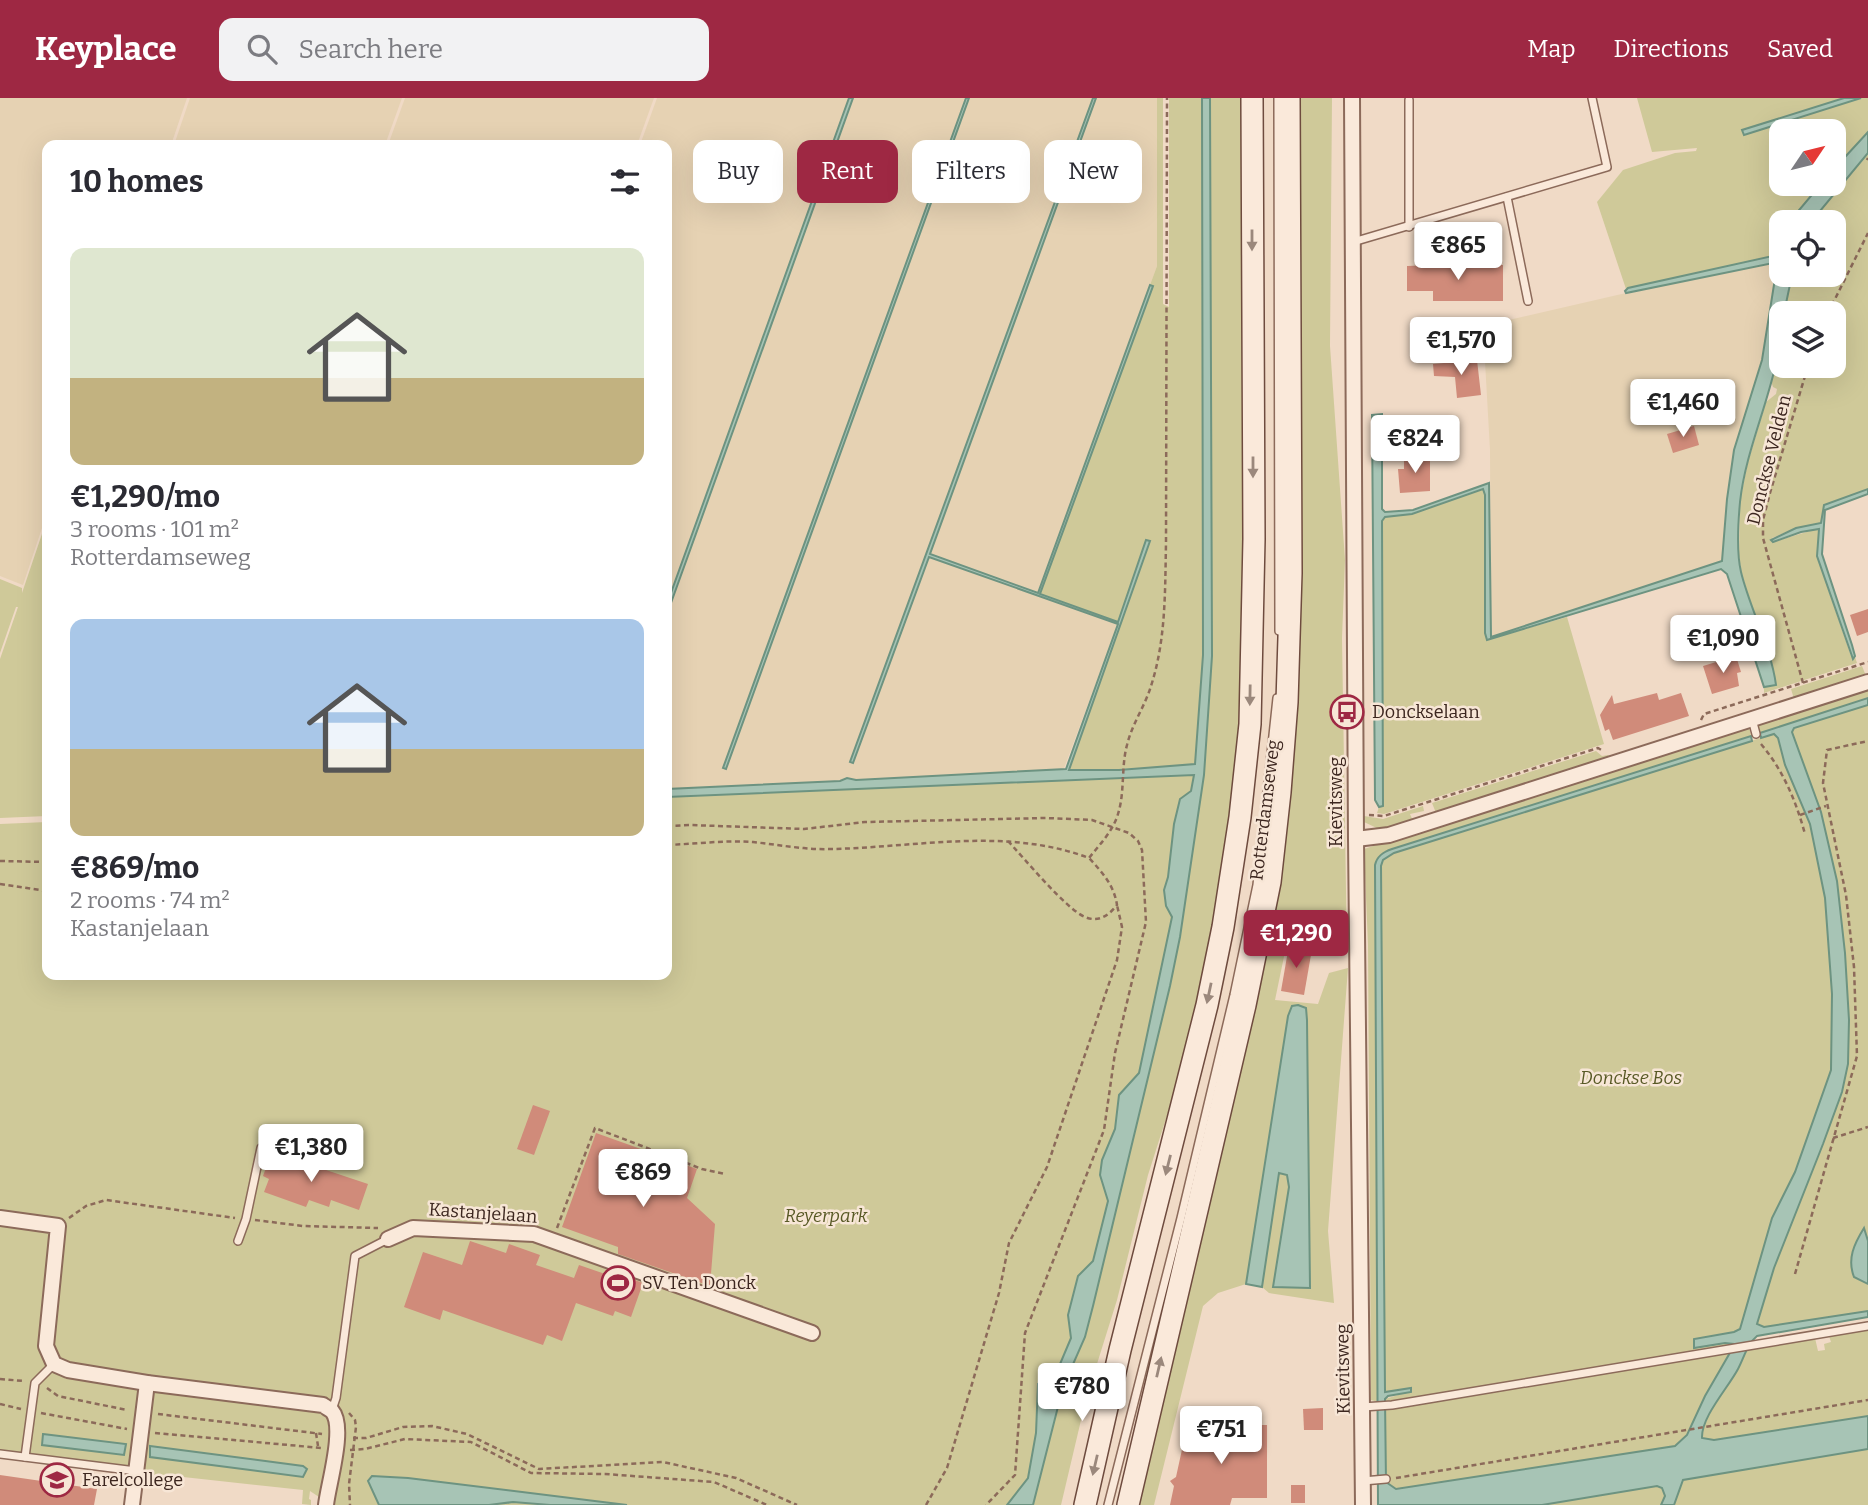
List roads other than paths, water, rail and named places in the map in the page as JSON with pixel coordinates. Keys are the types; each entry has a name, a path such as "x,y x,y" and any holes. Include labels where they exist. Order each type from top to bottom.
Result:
{"main road":[{"name":"Rotterdamseweg","path":"1086,1505 1120,1350 1204,1018 1223,927 1240,817 1250,724 1254,539 1252,98"},
{"name":"Rotterdamseweg","path":"1128,1505 1245,1005 1270,882 1279,805 1287,702 1291,573 1289,98"}],"street":[{"name":"Kievitsweg","path":"1352,98 1356,839 1370,1481 1363,1505"},
{"path":"1356,839 1389,835 1868,682"},
{"path":"0,1218 58,1226 46,1346 54,1364 68,1370 147,1383 310,1403 332,1410 336,1418 336,1443 332,1484 326,1505"},
{"name":"Kastanjelaan","path":"388,1239 413,1228 534,1234 812,1333"},
{"path":"132,1505 147,1383"},
{"path":"332,1484 336,1505"}],"lane":[{"path":"1278,98 1278,643"},
{"path":"1353,242 1607,167 1592,98"},
{"path":"1409,100 1409,227"},
{"path":"1507,197 1528,301"},
{"name":"Rotterdamseweg","path":"1108,1505 1187,1192 1257,885 1277,694"},
{"path":"1752,719 1756,734"},
{"path":"238,1241 246,1219 261,1148"},
{"path":"332,1410 336,1398 355,1256 388,1239"},
{"path":"1369,1407 1868,1326"},
{"path":"25,1457 32,1383 54,1364"},
{"path":"0,1454 137,1471"},
{"path":"1370,1481 1387,1479"}],"place":[{"name":"Donckselaan","path":"1347,712"},
{"name":"SV Ten Donck","path":"618,1283"},
{"name":"Farelcollege","path":"57,1480"}],"park label":[{"name":"Donckse Bos","path":"1631,1078"},
{"name":"Reyerpark","path":"826,1216"}]}
